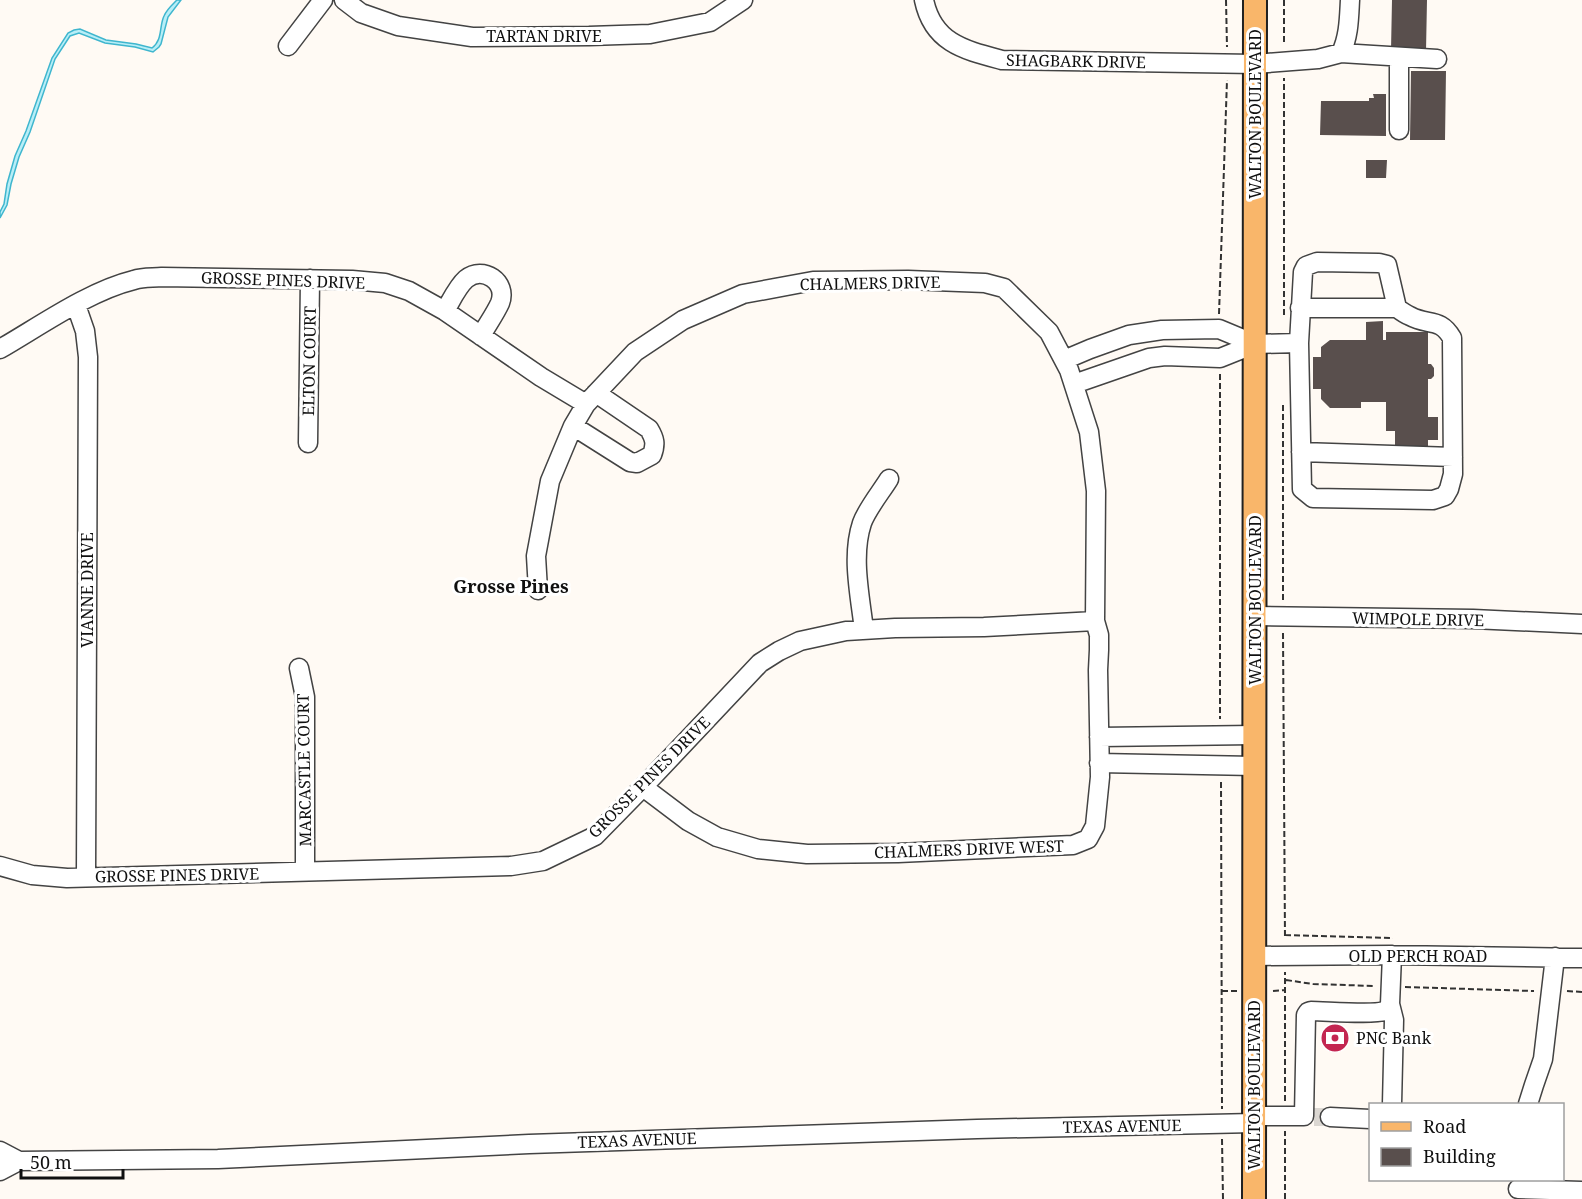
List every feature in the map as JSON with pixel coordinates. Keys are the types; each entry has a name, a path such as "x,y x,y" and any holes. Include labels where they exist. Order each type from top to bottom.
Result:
{"main road":[{"name":"WALTON BOULEVARD","path":"1254,1199 1255,0"}],"street":[{"path":"288,46 323,0"},
{"name":"TARTAN DRIVE","path":"344,0 361,13 398,26 472,37 530,37 650,34 710,22 743,0"},
{"name":"SHAGBARK DRIVE","path":"924,0 933,24 946,39 969,51 1002,60 1255,64 1318,59 1341,53 1437,59"},
{"path":"1341,53 1346,42 1350,0"},
{"path":"1399,57 1399,130"},
{"path":"1300,308 1397,308 1411,317 1446,327 1452,338 1453,474 1445,496 1433,500 1313,498 1302,489 1299,344 1300,308 1305,266 1317,262 1387,265 1397,308"},
{"path":"445,311 465,280 474,274 485,274 496,280 502,290 500,302 481,336"},
{"name":"GROSSE PINES DRIVE","path":"0,350 75,305 108,288 136,279 162,277 310,279 385,283 409,291 445,311 541,377 591,399 649,429 654,438 655,447 652,455 637,463 630,462 573,426"},
{"name":"ELTON COURT","path":"308,443 310,279"},
{"name":"CHALMERS DRIVE","path":"538,590 536,556 550,481 573,426 591,399 635,352 683,320 743,294 813,281 919,280 985,283 1004,288 1049,332 1069,372"},
{"name":"VIANNE DRIVE","path":"75,305 85,331 88,357 86,877"},
{"path":"1069,372 1090,349 1129,334 1162,330 1219,329 1255,344"},
{"path":"1069,372 1165,356 1220,358 1255,344 1299,344"},
{"name":"CHALMERS DRIVE WEST","path":"643,787 688,821 717,837 758,849 807,854 852,854 1073,845 1088,839 1095,825 1100,763 1099,635 1095,621 1096,491 1089,432 1069,372"},
{"path":"1302,452 1453,457"},
{"path":"864,630 857,569 858,539 863,520 889,479"},
{"name":"WIMPOLE DRIVE","path":"1255,616 1473,619 1582,624"},
{"name":"GROSSE PINES DRIVE","path":"0,866 32,875 67,878 511,866 543,861 595,836 760,663 800,641 846,631 1095,621"},
{"name":"MARCASTLE COURT","path":"299,668 305,697 305,872"},
{"path":"1099,737 1254,735"},
{"path":"1100,763 1254,766"},
{"name":"OLD PERCH ROAD","path":"1253,956 1582,958"},
{"path":"1316,1117 1305,1020 1308,1012 1374,1012 1389,1008 1392,956"},
{"path":"1528,1103 1544,1059 1555,957"},
{"path":"1390,995 1394,1020 1392,1103"},
{"name":"TEXAS AVENUE","path":"19,1161 200,1159 540,1143 965,1129 1222,1124 1316,1117 1369,1119"},
{"path":"0,1151 19,1161"},
{"path":"0,1171 19,1161"},
{"path":"1518,1189 1582,1191"}],"path":[{"path":"1219,329 1227,64 1226,0"},
{"path":"1220,358 1220,736"},
{"path":"1221,766 1223,1199"},
{"path":"1286,980 1390,995 1535,991"},
{"path":"1566,992 1582,992"}],"water":[{"path":"177,0 181,0 168,17 161,44 153,52 105,43 79,33 70,36 55,59 19,157 7,205 0,218 15,156 52,58 68,33 80,29 106,40 152,48 158,41 165,14"}],"building":[{"path":"1392,0 1427,0 1426,51 1391,50"},
{"path":"1411,71 1446,71 1445,140 1410,140"},
{"path":"1373,94 1386,94 1386,136 1320,135 1321,101 1369,101 1369,98 1374,98"},
{"path":"1366,160 1387,160 1386,178 1366,178"},
{"path":"1383,321 1383,340 1386,340 1386,332 1428,332 1428,364 1434,368 1434,376 1428,379 1428,417 1438,417 1438,440 1428,440 1428,447 1395,447 1395,431 1386,431 1386,402 1361,402 1361,408 1330,408 1321,399 1321,389 1313,389 1313,357 1321,357 1321,347 1330,340 1366,340 1366,322"}],"tunnel":[{"path":"1314,1117 1330,1117"}],"place":[{"name":"PNC Bank","path":"1335,1038"}],"district":[{"name":"Grosse Pines","path":"511,587"}]}
